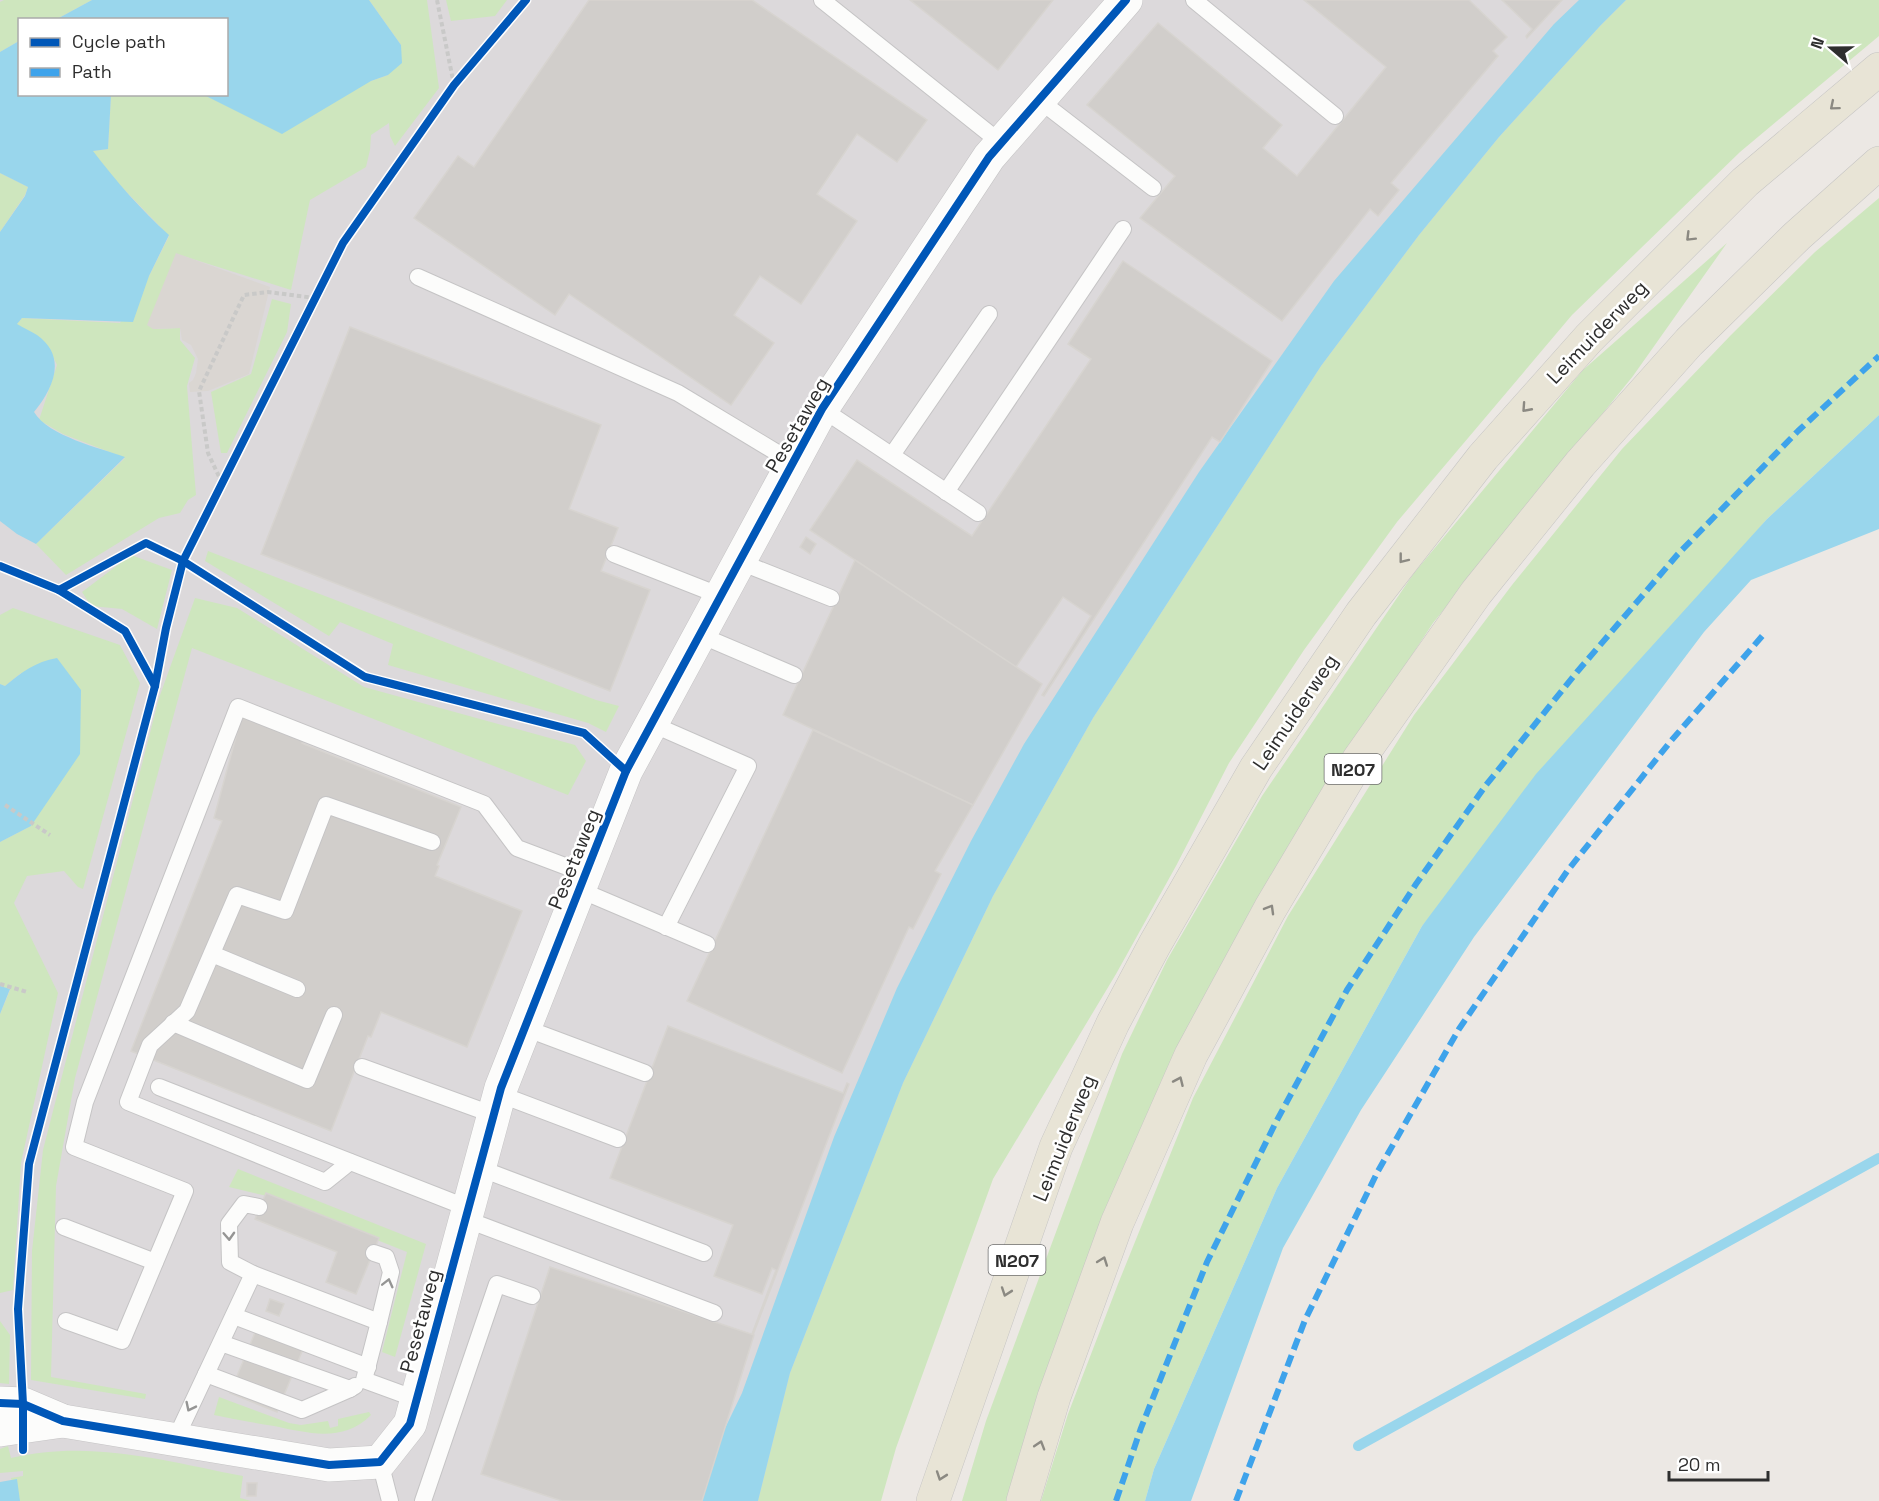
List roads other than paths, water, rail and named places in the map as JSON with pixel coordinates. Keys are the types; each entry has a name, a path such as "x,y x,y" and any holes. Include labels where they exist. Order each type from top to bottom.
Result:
{"main road":[{"name":"Leimuiderweg","path":"933,1501 1056,1147 1113,1023 1155,944 1256,768 1361,614 1483,457 1566,363 1745,182 1879,69"},
{"name":"N207","path":"1023,1501 1054,1397 1117,1223 1191,1055 1270,909 1359,759 1476,593 1580,464 1689,342 1797,236 1879,163"}],"street":[{"name":"Pesetaweg","path":"380,1462 410,1424 496,1105 626,771 822,409 988,157 1126,0"},
{"path":"0,1402 23,1404 63,1421 329,1465 380,1462"},
{"path":"0,1430 63,1421"}],"lane":[{"path":"822,0 1001,143"},
{"path":"1194,0 1335,116"},
{"path":"1039,100 1153,188"},
{"path":"946,492 1123,229"},
{"path":"418,277 678,393 794,463"},
{"path":"892,455 989,314"},
{"path":"822,409 978,513"},
{"path":"614,554 721,596"},
{"path":"740,562 831,598"},
{"path":"700,635 794,675"},
{"path":"66,1321 122,1341 185,1191 74,1147 85,1102 238,707 484,804 517,848 666,927 707,944"},
{"path":"652,724 748,766 666,927"},
{"path":"350,1162 325,1182 128,1102 150,1045 187,1011 237,895 285,911 326,805 432,842"},
{"path":"212,954 297,989"},
{"path":"173,1023 307,1080 334,1015"},
{"path":"525,1028 645,1073"},
{"path":"362,1066 618,1139"},
{"path":"159,1087 350,1162 467,1214 714,1313"},
{"path":"479,1168 704,1253"},
{"path":"259,1207 244,1204 228,1224 230,1262 253,1274 379,1322"},
{"path":"64,1227 155,1262"},
{"path":"206,1374 302,1410 360,1379 379,1322 391,1272 386,1257 374,1253"},
{"path":"175,1440 253,1274"},
{"path":"423,1501 497,1284 532,1296"},
{"path":"234,1316 360,1379"},
{"path":"221,1343 360,1379 416,1399"},
{"path":"380,1462 390,1501"}],"water":[{"path":"92,0 369,0 401,45 402,63 388,75 371,81 282,134 206,96 228,96 228,18 59,18"},
{"path":"1579,0 1626,0 1499,137 1419,235 1321,366 1093,718 993,896 903,1083 790,1373 758,1501 690,1501 742,1393 834,1137 897,988 971,841 1024,744 1199,472 1334,281 1554,24"},
{"path":"18,42 18,96 111,96 108,149 93,151 129,195 169,235 149,276 133,322 22,318 17,324 37,335 47,344 55,363 47,393 34,412 51,428 62,434 125,457 36,544 17,534 0,521 0,232 25,196 28,187 0,173 0,52"},
{"path":"1879,415 1879,529 1751,580 1704,632 1474,937 1361,1110 1283,1248 1191,1501 1145,1501 1154,1469 1277,1188 1422,926 1536,774 1767,519"},
{"path":"57,658 81,690 80,754 31,826 0,842 0,684 5,686 29,668"},
{"path":"0,986 10,989 0,1014"},
{"path":"17,1479 20,1501 0,1501 0,1482"}],"waterway":[{"path":"1358,1446 1879,1158"}]}
